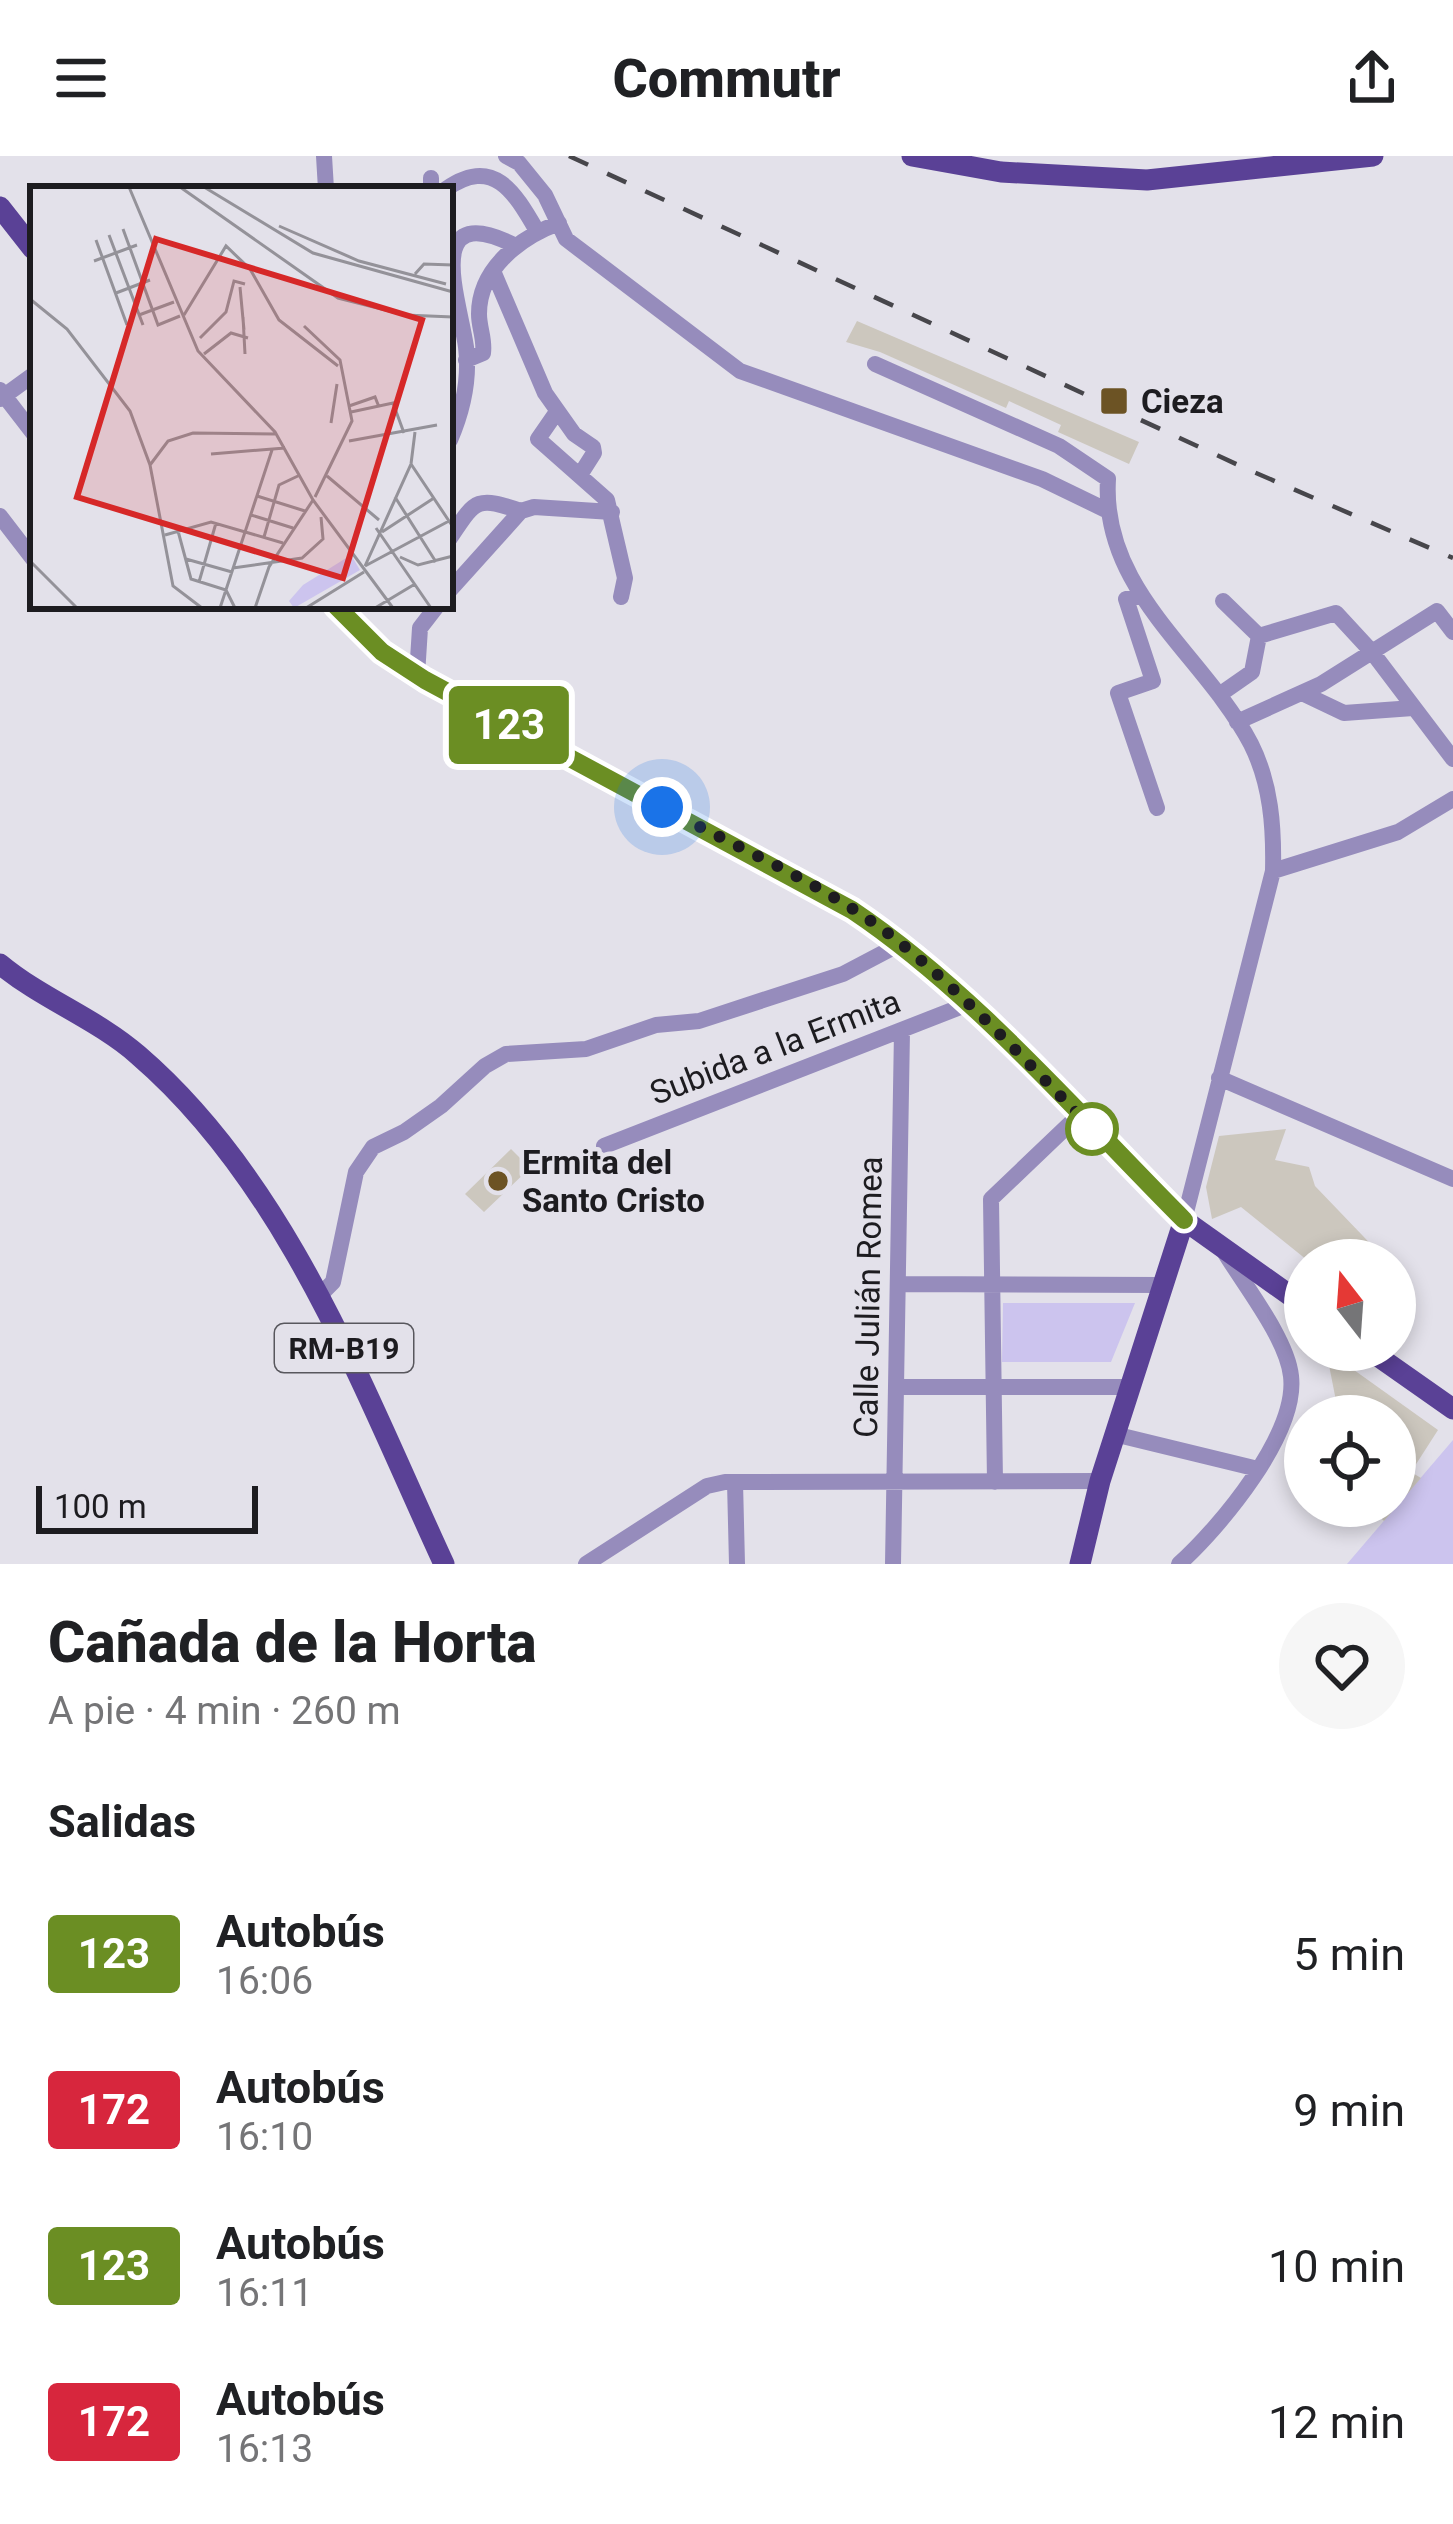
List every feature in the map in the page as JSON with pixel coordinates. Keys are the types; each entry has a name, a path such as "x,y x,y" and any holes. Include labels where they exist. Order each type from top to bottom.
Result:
{"main road":[{"path":"912,156 1000,172 1147,180 1372,156"},
{"path":"0,207 30,245"},
{"path":"339,609 382,652 417,675 852,910 900,944 968,1004 1184,1220 1284,1291"},
{"name":"RM-B19","path":"0,964 137,1053 224,1143 320,1295 444,1564"},
{"path":"1080,1564 1114,1434 1184,1220"},
{"path":"1399,1371 1453,1409"}],"street":[{"path":"324,156 326,186"},
{"path":"506,156 519,163 545,195 566,239 740,371 1020,471 1106,510"},
{"path":"436,185 467,172 483,170 497,176 517,196 537,231"},
{"path":"466,355 483,353 479,314 494,271 515,246 559,223"},
{"path":"453,253 462,238 472,234 496,236 515,246"},
{"path":"494,271 556,413 593,447 580,475"},
{"path":"453,292 466,355 461,415 453,433"},
{"path":"874,364 1058,446 1108,479 1106,510 1139,596 1238,722 1266,784 1273,822 1273,872 1184,1220"},
{"path":"30,377 2,395 30,429"},
{"path":"556,413 538,439 607,500 626,578 621,597"},
{"path":"453,534 476,503 484,500 521,511"},
{"path":"453,587 521,511 534,507 612,512"},
{"path":"0,516 30,555"},
{"path":"1139,596 1126,599 1154,681 1118,693 1157,808"},
{"path":"1223,601 1259,636"},
{"path":"417,675 420,628 435,609"},
{"path":"1238,722 1301,693 1437,611 1453,632"},
{"path":"1259,636 1336,613 1372,652 1453,759"},
{"path":"1219,695 1252,672 1259,636"},
{"path":"1301,693 1344,713 1413,708"},
{"path":"1273,872 1399,832 1453,799"},
{"path":"320,1295 333,1282 356,1172 373,1147 423,1119 485,1066 506,1054 586,1049 656,1025 699,1021 843,974 900,944"},
{"name":"Subida a la Ermita","path":"604,1146 968,1004"},
{"name":"Calle Julián Romea","path":"893,1564 902,1031"},
{"path":"1219,1078 1453,1178"},
{"path":"995,1481 991,1199 1079,1115"},
{"path":"1179,1564 1220,1526 1258,1468 1286,1415 1292,1374 1222,1247"},
{"path":"898,1284 1163,1285"},
{"path":"896,1387 1130,1387"},
{"path":"1114,1434 1258,1468"},
{"path":"586,1564 706,1486 735,1482 1100,1481"},
{"path":"735,1482 736,1564"}],"shaded area":[{"path":"1003,1303 1135,1303 1111,1362 1002,1362"},
{"path":"1453,1440 1453,1564 1347,1564 1379,1527 1416,1527 1416,1483"}],"building":[{"path":"857,321 1139,442 1129,464 1058,432 1061,425 1009,401 1006,408 880,352 846,342"},
{"path":"1286,1129 1275,1160 1309,1167 1315,1186 1366,1239 1284,1242 1241,1207 1212,1219 1206,1187 1219,1136"},
{"name":"Ermita del Santo Cristo","path":"511,1149 530,1168 484,1212 465,1194"},
{"path":"1330,1371 1355,1371 1389,1395 1335,1395"},
{"path":"1416,1414 1438,1430 1416,1464"}],"railway":[{"path":"569,156 1249,470 1453,558"}],"bus line":[{"name":"123","path":"339,609 382,652 425,680 852,910 892,937 968,1004 1184,1220"}],"place":[{"name":"Cieza","path":"1114,401"},
{"name":"Ermita del Santo Cristo","path":"498,1181"}],"route":[{"path":"662,807 852,910 892,937 968,1004 1106,1142 1092,1129"}]}
